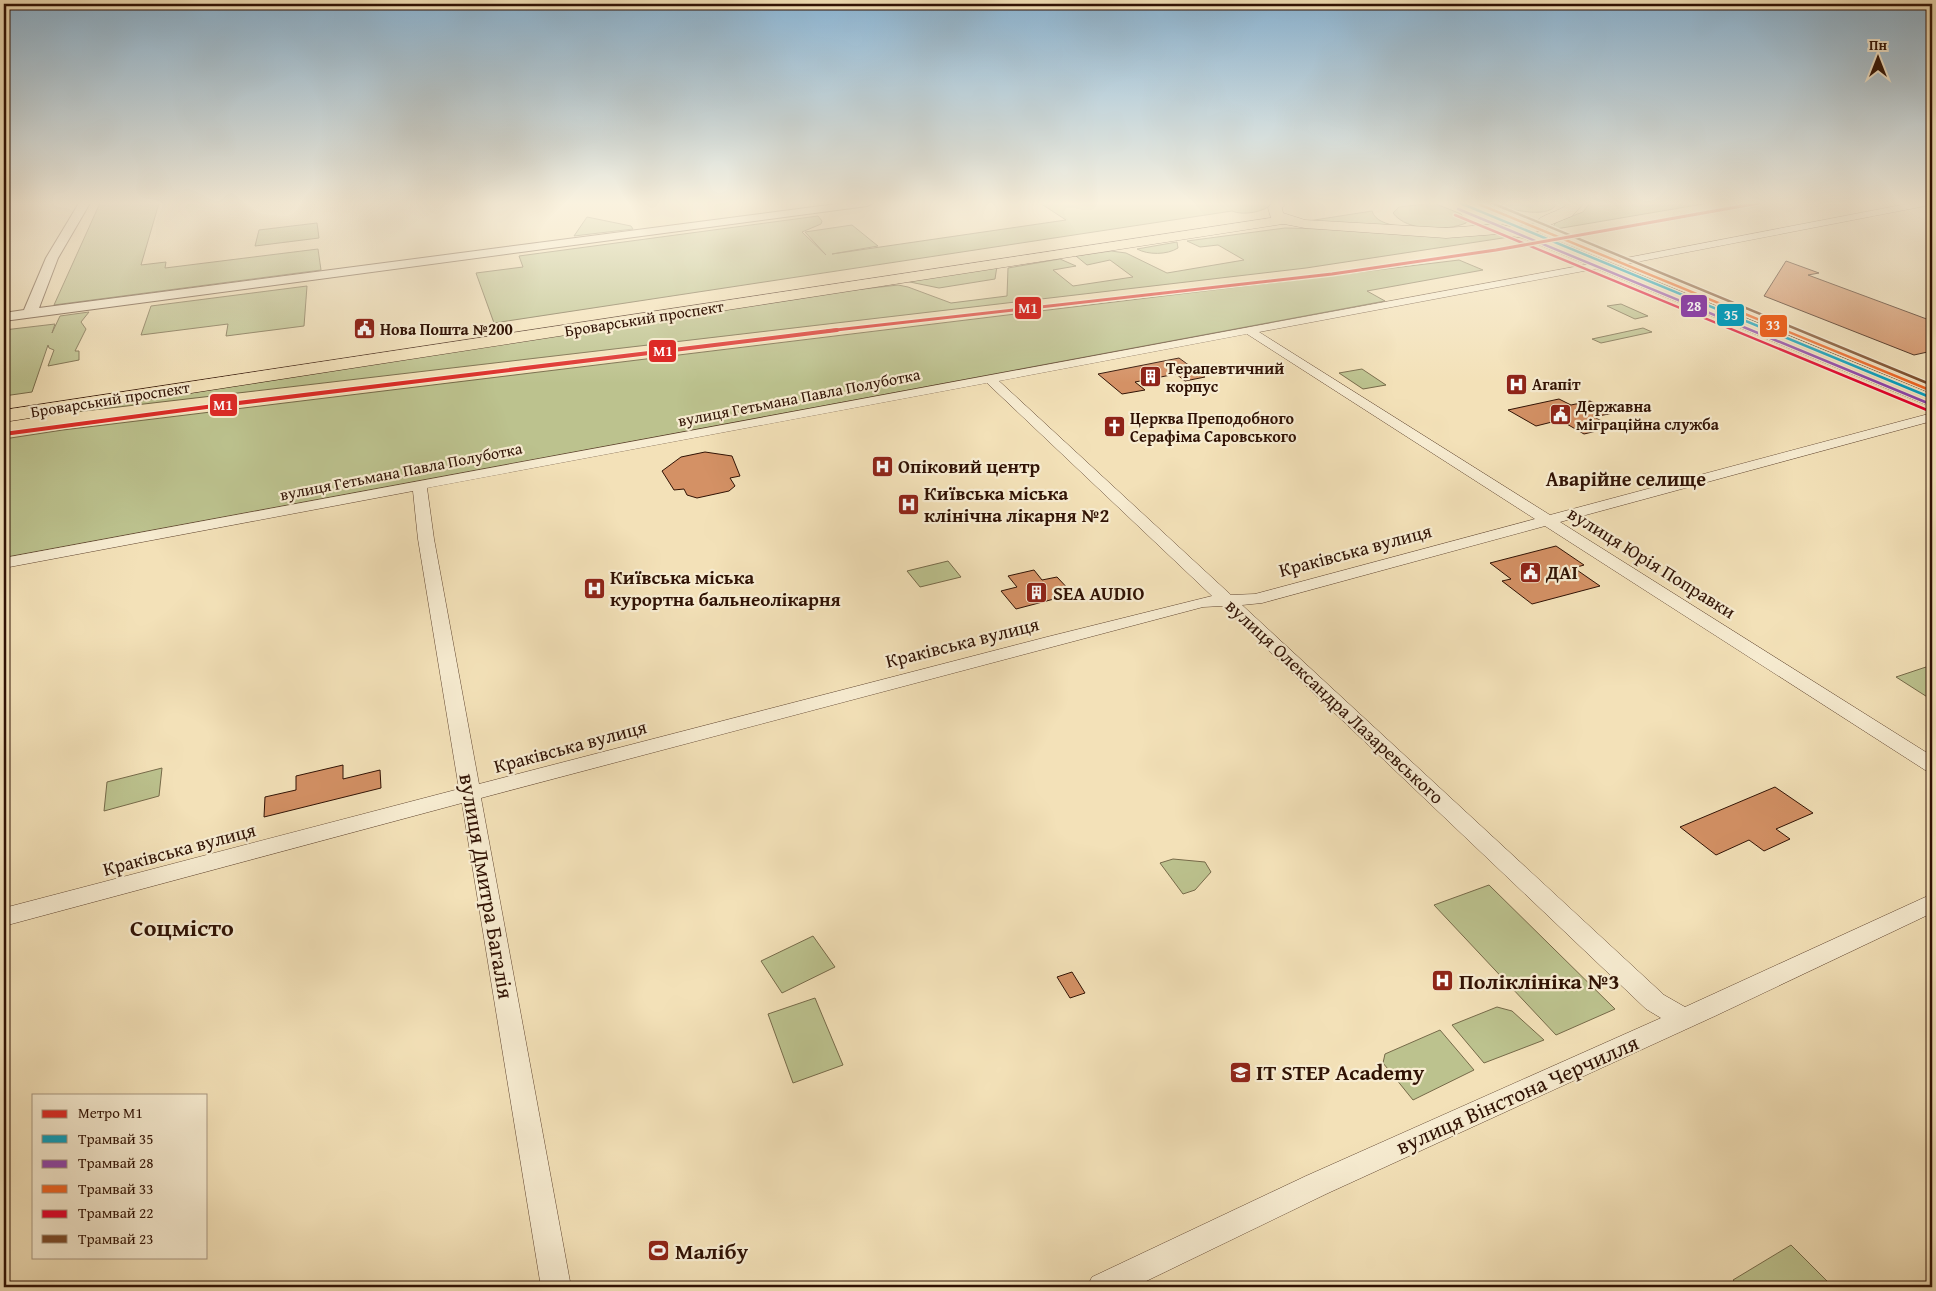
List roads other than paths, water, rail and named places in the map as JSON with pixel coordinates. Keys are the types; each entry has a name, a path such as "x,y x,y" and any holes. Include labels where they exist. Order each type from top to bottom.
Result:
{"main road":[{"name":"Броварський проспект","path":"4,406 948,263"},
{"name":"Броварський проспект","path":"4,416 964,263"},
{"path":"1597,263 1932,401"},
{"path":"1624,263 1932,390"}],"street":[{"path":"30,313 50,263"},
{"path":"4,317 409,263"},
{"name":"вулиця Гетьмана Павла Полуботка","path":"4,562 1601,266"},
{"name":"вулиця Юрія Поправки","path":"1248,330 1932,765"},
{"name":"вулиця Олександра Лазаревського","path":"990,379 1655,1002 1683,1019"},
{"name":"Краківська вулиця","path":"4,917 472,795 784,710 1203,602 1228,602 1256,598 1932,418"},
{"name":"вулиця Дмитра Багалія","path":"419,485 426,539 556,1287"},
{"name":"вулиця Вінстона Черчилля","path":"1102,1287 1316,1185 1683,1019 1932,903"}],"metro line":[{"name":"M1","path":"4,434 214,406 847,329 1332,274 1405,263"}],"tram line":[{"name":"22","path":"1572,263 1927,410"},
{"name":"28","path":"1589,263 1930,404"},
{"name":"35","path":"1606,263 1932,398"},
{"name":"33","path":"1622,263 1932,391"},
{"name":"23","path":"1638,263 1932,385"}],"place":[{"name":"Нова Пошта №200","path":"364,329"},
{"name":"Терапевтичний корпус","path":"1150,377"},
{"name":"Агапіт","path":"1516,384"},
{"name":"Державна міграційна служба","path":"1560,415"},
{"name":"Церква Преподобного Серафіма Саровського","path":"1114,427"},
{"name":"Опіковий центр","path":"882,466"},
{"name":"Київська міська клінічна лікарня №2","path":"908,504"},
{"name":"ДАІ","path":"1530,572"},
{"name":"Київська міська курортна бальнеолікарня","path":"594,588"},
{"name":"SEA AUDIO","path":"1037,593"},
{"name":"Поліклініка №3","path":"1443,981"},
{"name":"IT STEP Academy","path":"1240,1072"},
{"name":"Малібу","path":"659,1251"}],"district":[{"name":"Аварійне селище","path":"1626,479"},
{"name":"Соцмісто","path":"182,928"}]}
